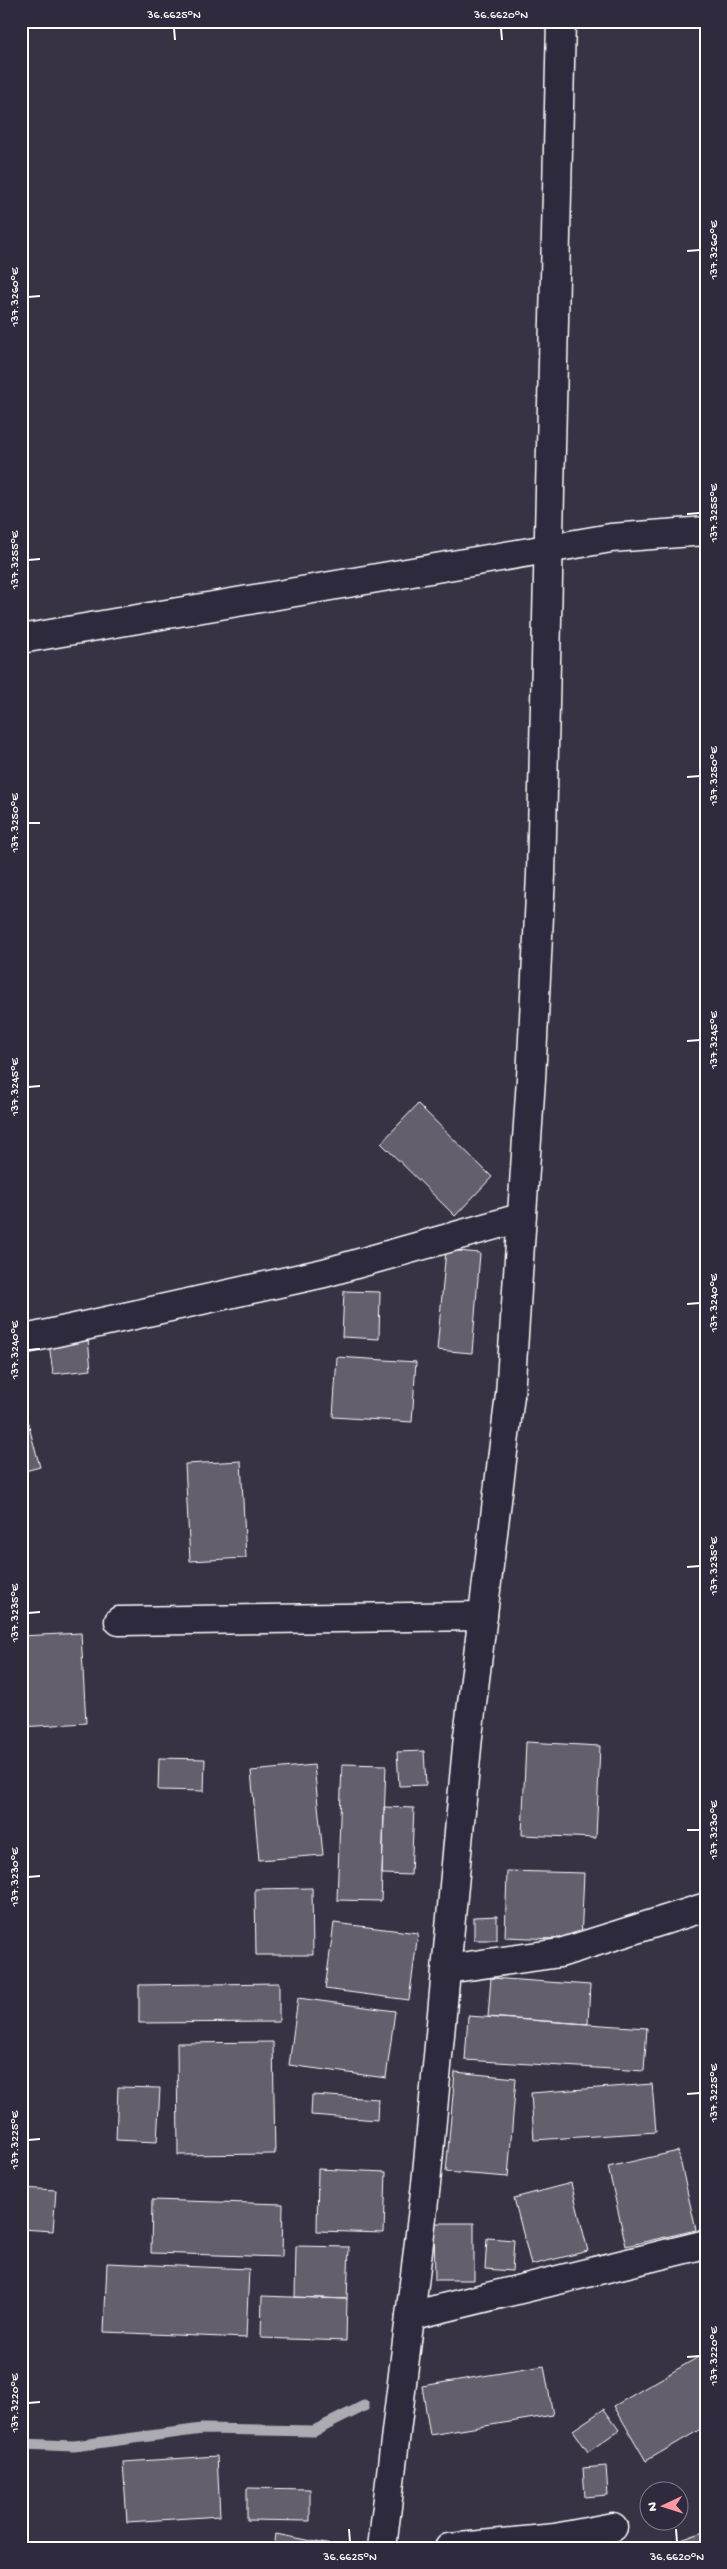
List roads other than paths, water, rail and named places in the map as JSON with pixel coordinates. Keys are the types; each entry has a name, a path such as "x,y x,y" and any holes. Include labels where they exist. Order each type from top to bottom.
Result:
{"street":[{"path":"382,2548 410,2316 448,1969 468,1736 510,1395 520,1218 531,1080 541,875 561,21"},
{"path":"21,639 611,538 706,531"},
{"path":"21,1340 324,1274 520,1218"},
{"path":"118,1621 483,1616"},
{"path":"448,1969 560,1952 706,1907"},
{"path":"410,2316 706,2244"},
{"path":"449,2548 555,2538 613,2527"}],"waterway":[{"path":"21,2444 74,2446 202,2429 314,2431 364,2406"}]}
